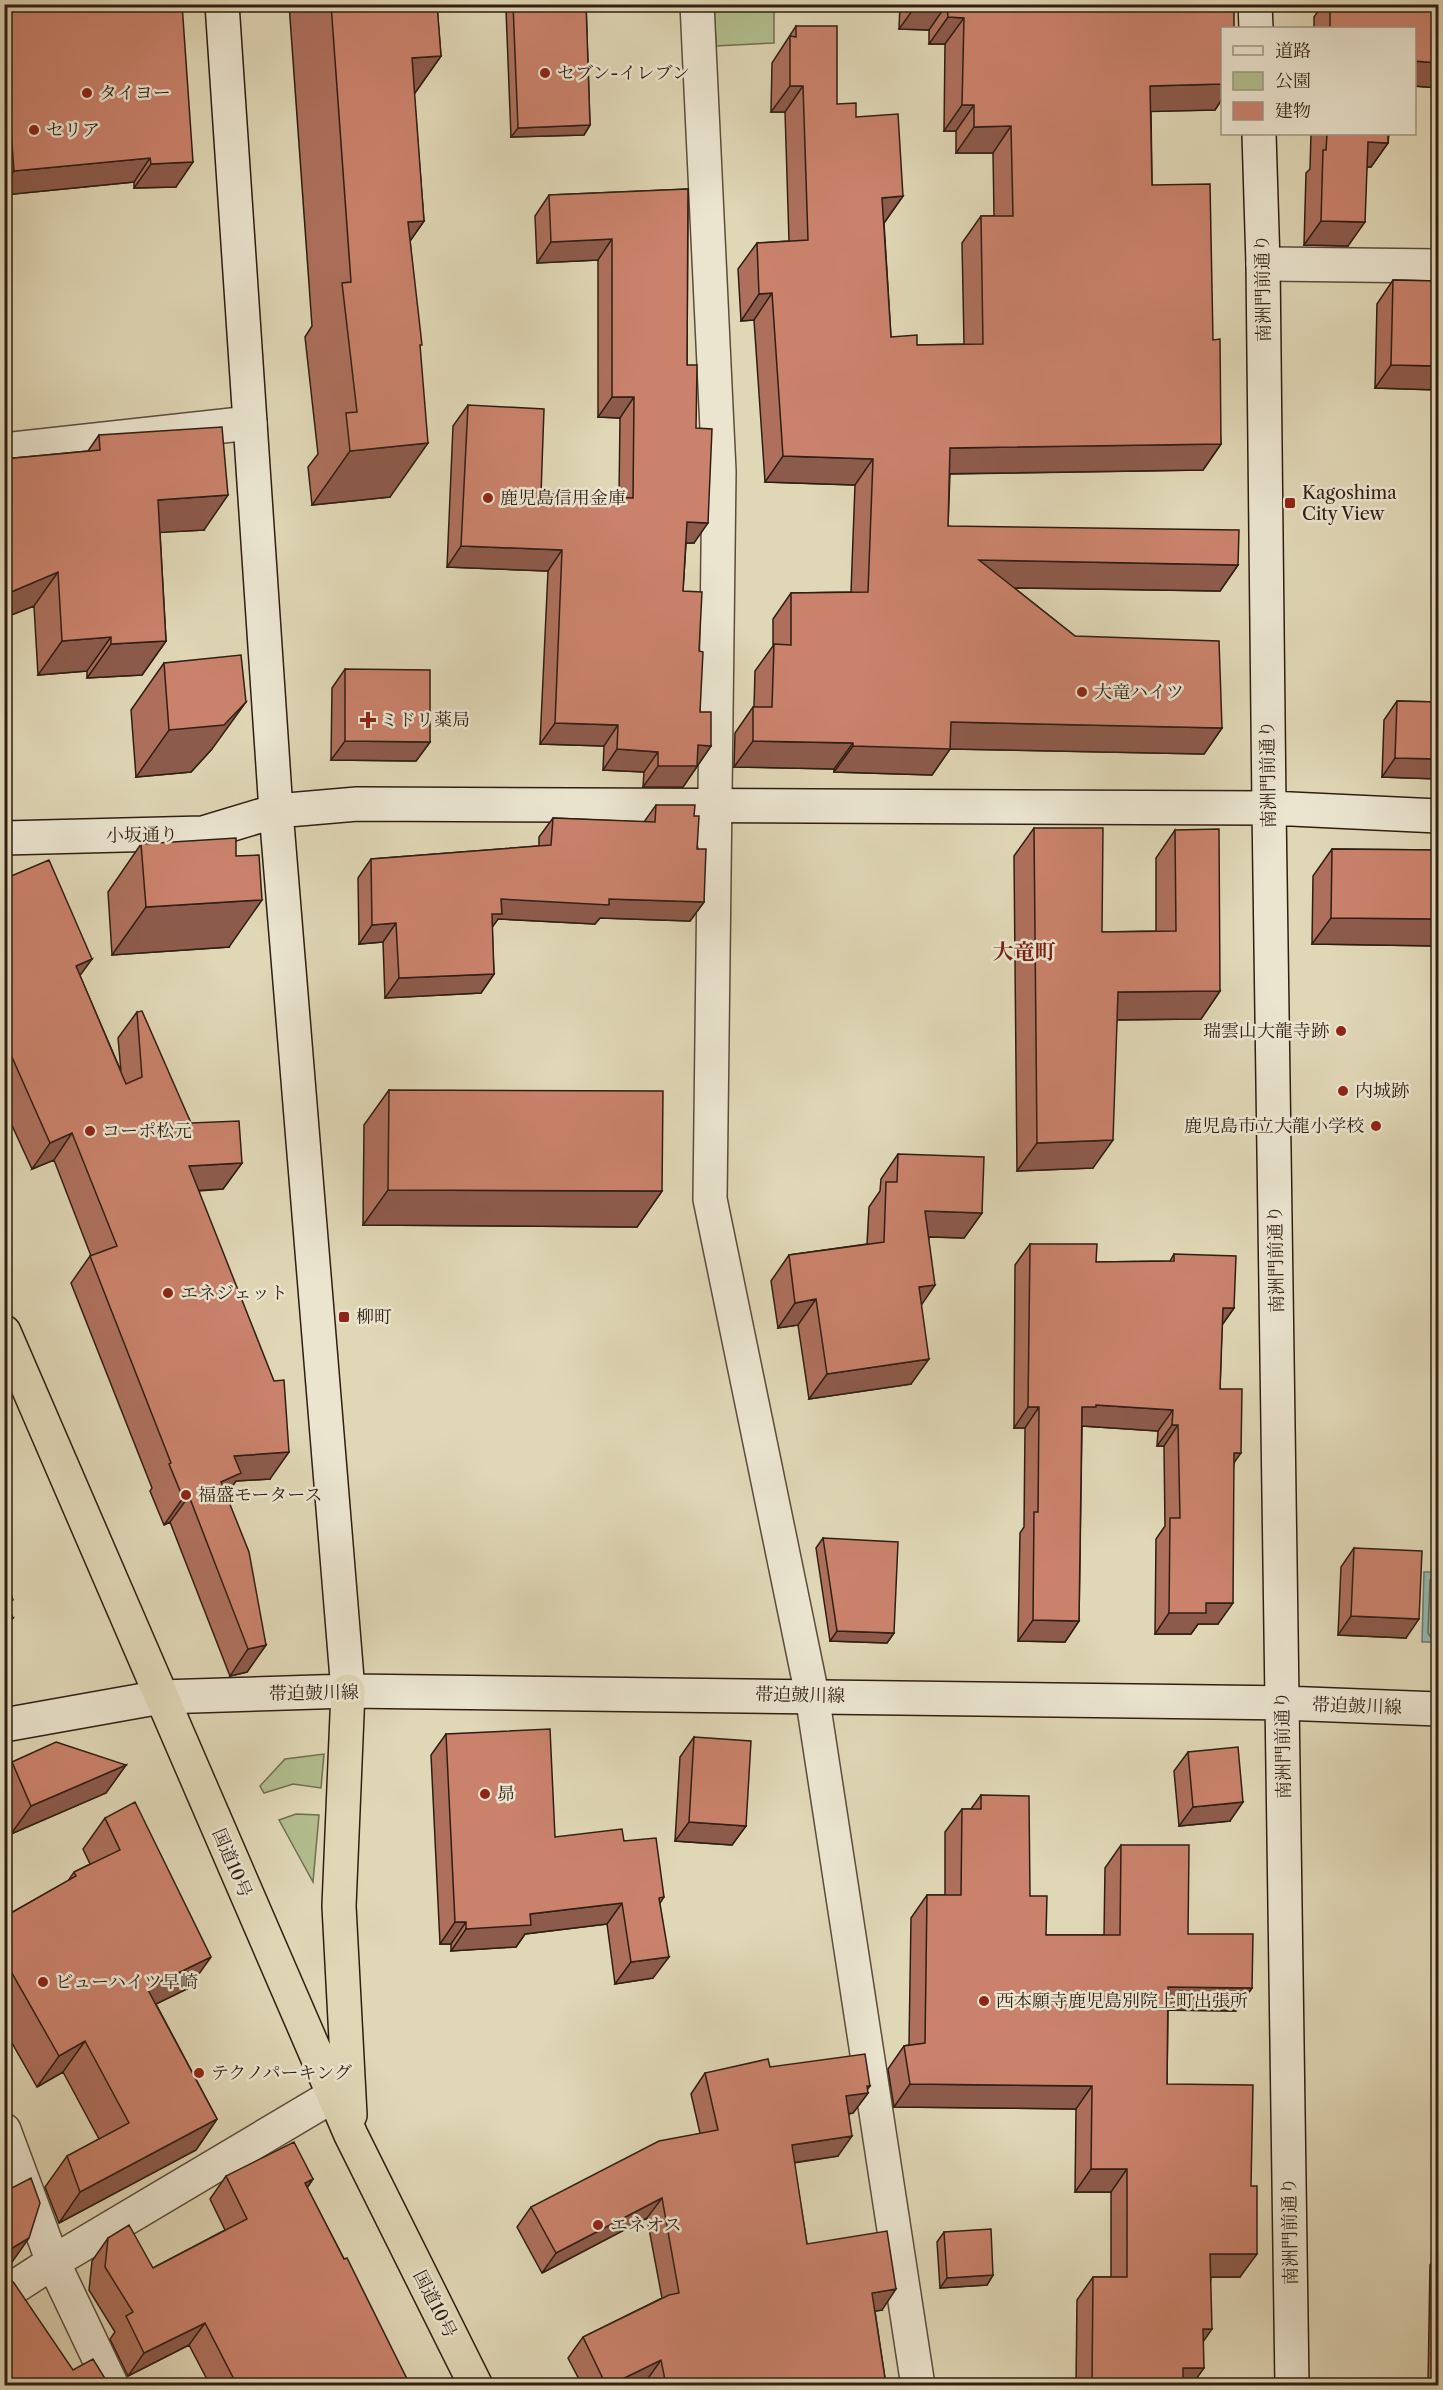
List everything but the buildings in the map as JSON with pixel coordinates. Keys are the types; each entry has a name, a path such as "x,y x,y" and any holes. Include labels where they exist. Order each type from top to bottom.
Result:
{"highway":[{"name":"国道10号","path":"4,1332 351,2135 476,2385"},
{"path":"348,1691 339,1906 351,2135"}],"street":[{"path":"222,4 276,811 348,1691"},
{"path":"697,4 719,471 710,1199 812,1695 918,2385"},
{"path":"1255,4 1256,27"},
{"name":"南洲門前通り","path":"1259,135 1263,264 1292,2385"},
{"path":"1263,264 1438,266"},
{"path":"4,450 250,423"},
{"name":"小坂通り","path":"4,838 203,833 276,811 357,804 1269,808 1438,816"},
{"name":"帯迫皷川線","path":"4,1725 161,1697 348,1691 812,1695 1282,1703 1438,1709"},
{"path":"4,2294 334,2095"},
{"path":"4,2130 54,2262 112,2385"}],"green space":[{"path":"714,5 774,5 774,43 716,46"},
{"path":"324,1754 321,1788 293,1784 264,1793 260,1786 285,1759"},
{"path":"296,1814 319,1815 313,1882 279,1820"}],"water":[{"path":"1424,1572 1438,1572 1438,1642 1422,1642"}],"place":[{"name":"セブン-イレブン","path":"545,73"},
{"name":"タイヨー","path":"87,93"},
{"name":"セリア","path":"34,130"},
{"name":"鹿児島信用金庫","path":"488,498"},
{"name":"Kagoshima City View","path":"1290,503"},
{"name":"大竜ハイツ","path":"1082,692"},
{"name":"ミドリ薬局","path":"368,720"},
{"name":"瑞雲山大龍寺跡","path":"1341,1031"},
{"name":"内城跡","path":"1343,1091"},
{"name":"鹿児島市立大龍小学校","path":"1376,1126"},
{"name":"コーポ松元","path":"90,1131"},
{"name":"エネジェット","path":"168,1293"},
{"name":"柳町","path":"344,1317"},
{"name":"福盛モータース","path":"186,1495"},
{"name":"昴","path":"485,1794"},
{"name":"ビューハイツ早崎","path":"43,1982"},
{"name":"西本願寺鹿児島別院上町出張所","path":"984,2001"},
{"name":"テクノパーキング","path":"199,2073"},
{"name":"エネオス","path":"598,2225"}],"district":[{"name":"大竜町","path":"1024,951"}]}
